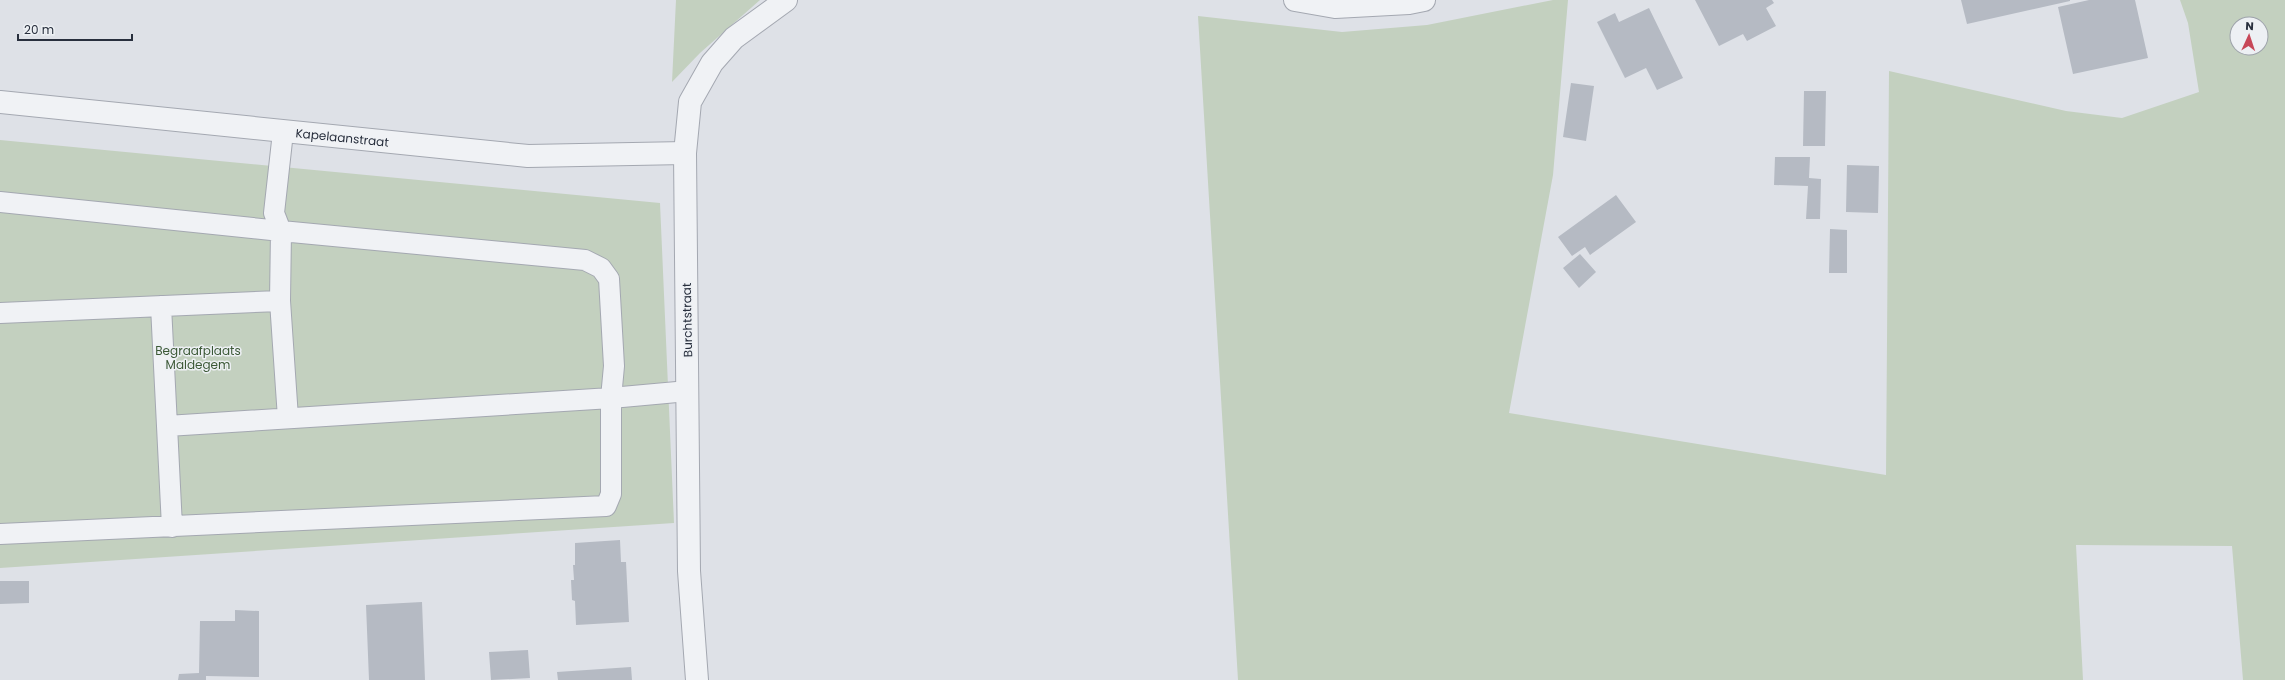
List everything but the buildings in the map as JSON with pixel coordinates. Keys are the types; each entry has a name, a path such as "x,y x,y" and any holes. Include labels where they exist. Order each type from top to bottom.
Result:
{"street":[{"name":"Burchtstraat","path":"697,680 689,571 685,153 690,102 712,63 734,38 786,0"},
{"path":"1295,0 1335,7 1409,3 1424,0"},
{"name":"Kapelaanstraat","path":"0,102 528,156 685,153"}],"lane":[{"path":"283,132 274,213 281,231 280,301 288,418"},
{"path":"0,202 585,260 601,268 609,279 614,366 611,398 611,494 606,506 0,534"},
{"path":"0,313 280,301"},
{"path":"161,306 172,527"},
{"path":"167,426 611,398 688,391"}],"green space":[{"path":"676,0 760,0 700,53 672,82"},
{"path":"1553,0 1568,0 1553,175 1509,413 1886,475 1889,71 2066,111 2122,118 2199,92 2188,23 2180,0 2285,0 2285,680 2243,680 2232,546 2076,545 2083,680 1238,680 1198,16 1342,32 1427,25"},
{"name":"Begraafplaats Maldegem","path":"0,140 660,203 674,523 0,568"}]}
